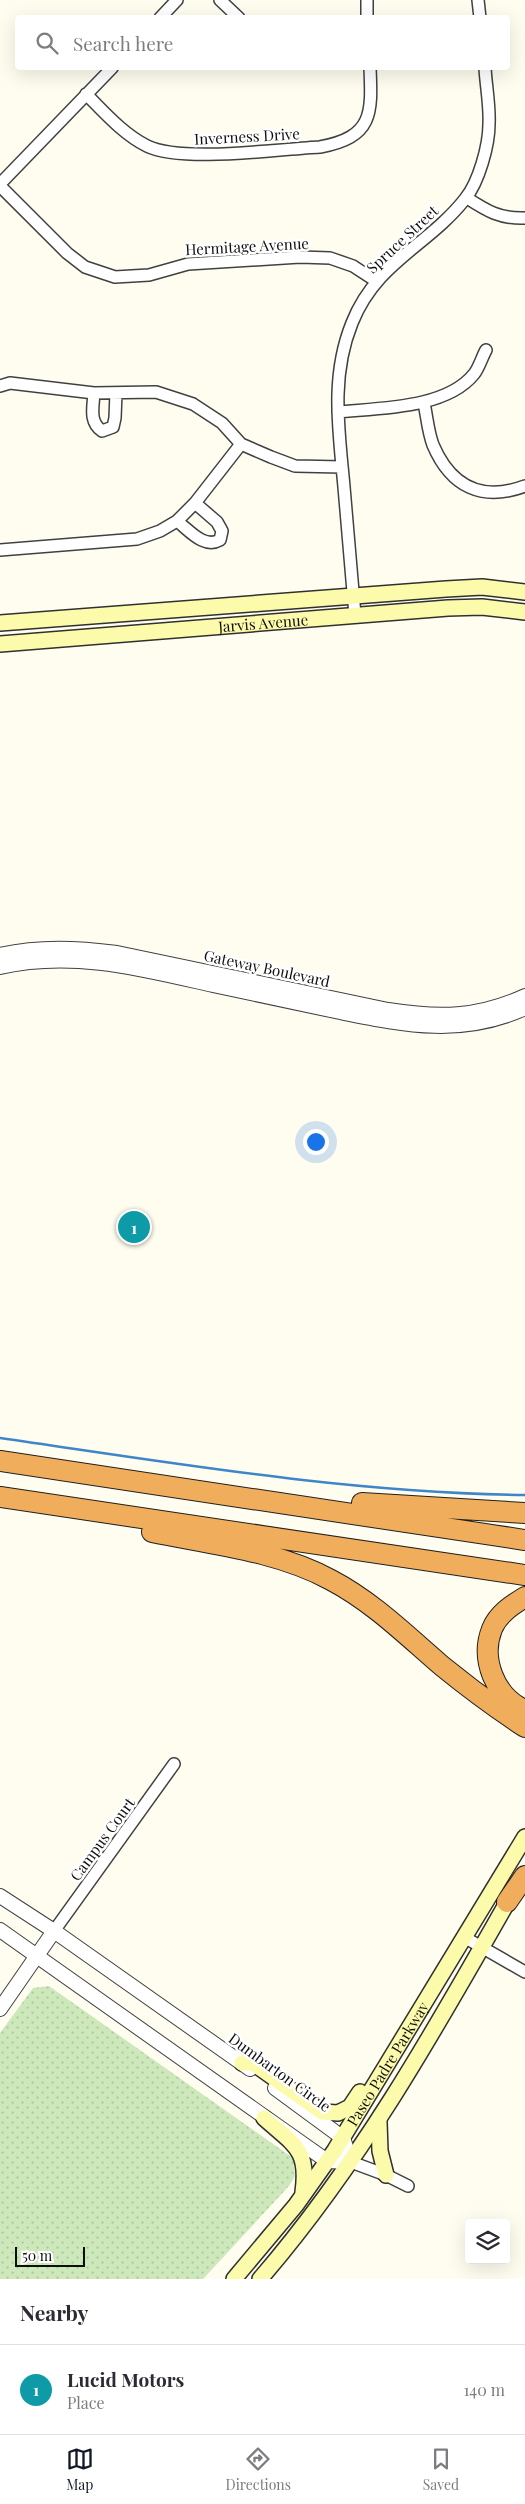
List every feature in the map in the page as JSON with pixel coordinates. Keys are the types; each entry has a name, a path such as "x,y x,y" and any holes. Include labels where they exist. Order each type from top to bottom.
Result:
{"highway":[{"path":"0,1461 525,1540"},
{"path":"0,1488 525,1566"},
{"path":"190,1490 525,1514"},
{"path":"0,1497 525,1575"},
{"path":"71,1507 117,1525 268,1556 304,1568 331,1580 356,1595 476,1693 525,1727"},
{"path":"525,1597 502,1614 492,1628 488,1645 488,1662 494,1680 505,1696 525,1710"},
{"path":"507,1902 525,1876"}],"main road":[{"name":"Jarvis Avenue","path":"0,623 482,587 525,592"},
{"name":"Jarvis Avenue","path":"0,644 355,615 482,607 525,612"},
{"name":"Paseo Padre Parkway","path":"234,2279 303,2195 327,2161 525,1838"},
{"name":"Paseo Padre Parkway","path":"260,2279 306,2224 379,2122 525,1871"},
{"path":"242,2063 253,2063 322,2112 338,2113 350,2107 425,1986 436,1981"},
{"path":"264,2118 300,2150 305,2162 303,2195"},
{"path":"379,2122 380,2151 386,2175"}],"street":[{"path":"163,15 177,0"},
{"path":"220,0 236,15"},
{"path":"367,0 368,15"},
{"path":"478,0 480,15"},
{"path":"0,185 110,70"},
{"name":"Inverness Drive","path":"86,94 128,134 146,146 161,151 187,155 320,147 337,144 350,137 361,128 368,118 372,104 370,70"},
{"name":"Spruce Street","path":"355,615 338,412 338,369 352,323 376,281 404,253 439,227 467,198 482,163 490,125 485,70"},
{"name":"Hermitage Avenue","path":"0,185 67,253 85,267 115,277 149,275 188,264 300,257 330,258 353,266 376,281"},
{"path":"467,198 483,208 508,219 525,218"},
{"path":"338,412 424,403 452,391 474,375 486,350"},
{"path":"0,386 10,383 94,393 156,392 193,404 222,423 241,444 296,466 342,467"},
{"path":"94,393 92,418 95,426 102,431 113,427 116,393"},
{"path":"424,403 433,444 452,477 480,492 508,492 525,486"},
{"path":"0,550 137,539 160,531 177,521 195,503 241,444"},
{"path":"177,521 204,542 213,544 220,540 222,531 217,522 195,503"},
{"name":"Gateway Boulevard","path":"0,955 46,949 82,948 117,952 422,1016 454,1016 484,1012 525,996"},
{"name":"Gateway Boulevard","path":"0,966 47,960 81,960 116,964 282,1000 420,1027 454,1027 487,1023 525,1008"},
{"name":"Campus Court","path":"54,1930 174,1764"},
{"name":"Dumbarton Circle","path":"0,1896 54,1930 242,2063 342,2138"},
{"path":"0,1930 327,2161 351,2162 386,2175 408,2186"},
{"path":"0,2009 54,1930"},
{"path":"464,1937 525,1972"},
{"path":"342,2138 351,2162"}],"green space":[{"path":"49,1986 293,2158 295,2176 289,2186 203,2279 0,2279 0,2033 33,1988"}],"waterway":[{"path":"0,1438 327,1483 393,1489 525,1495"}],"place":[{"name":"Lucid Motors","path":"134,1227"}]}
